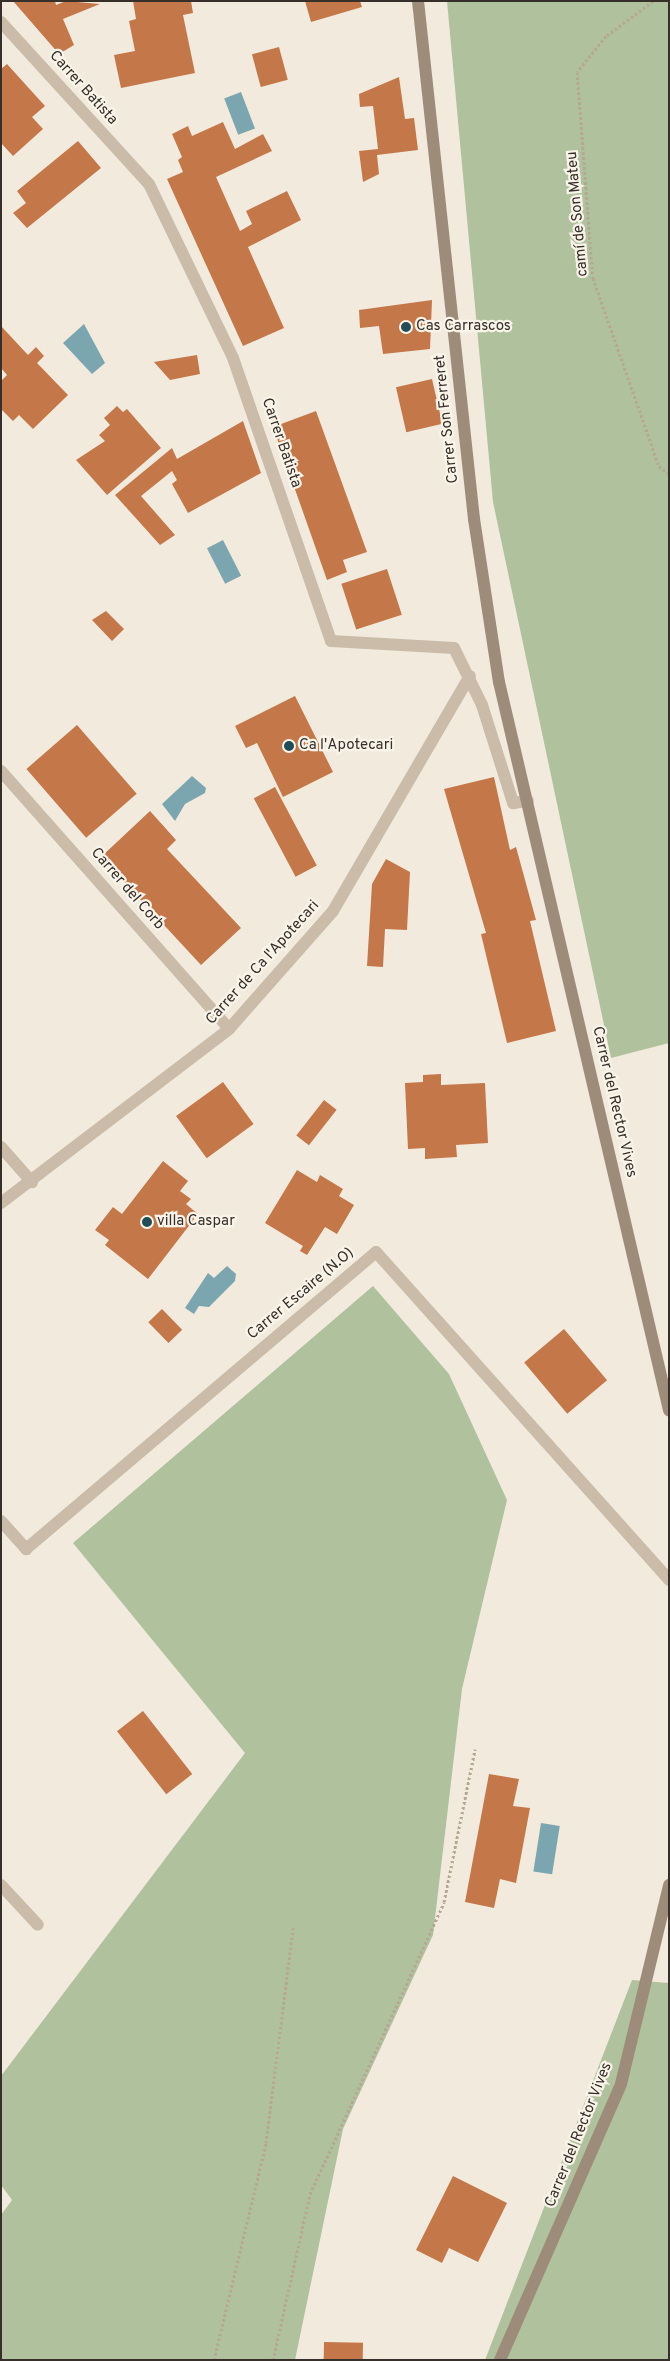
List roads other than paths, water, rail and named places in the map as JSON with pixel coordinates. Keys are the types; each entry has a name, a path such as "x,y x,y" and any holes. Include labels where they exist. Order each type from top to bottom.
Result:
{"street":[{"name":"Carrer Son Ferreret","path":"418,1 474,519 499,682 528,801"},
{"name":"Carrer Batista","path":"1,22 149,184 233,358 331,641 447,644 460,653 470,676 513,802 528,801"},
{"name":"Carrer de Ca l'Apotecari","path":"1,1203 32,1182 229,1029 334,911 470,676"},
{"name":"Carrer del Corb","path":"1,771 229,1029"},
{"name":"Carrer del Rector Vives","path":"528,801 669,1410"},
{"path":"1,1147 32,1182"},
{"name":"Carrer Escaire (N.O)","path":"1,1521 26,1550 376,1252 669,1580"},
{"path":"1,1885 38,1925"},
{"name":"Carrer del Rector Vives","path":"500,2360 621,2084 669,1885"}],"water":[{"path":"241,92 255,128 238,135 224,98"},
{"path":"84,324 105,363 92,374 63,343"},
{"path":"223,540 241,576 225,584 207,548"},
{"path":"192,776 206,788 205,793 185,804 175,821 162,804"},
{"path":"227,1266 236,1274 235,1281 209,1307 199,1306 194,1314 185,1308 208,1273 214,1278"},
{"path":"541,1823 560,1826 552,1874 533,1871"}],"place":[{"name":"Cas Carrascos","path":"406,327"},
{"name":"Ca l'Apotecari","path":"289,746"},
{"name":"villa Caspar","path":"147,1222"}]}
